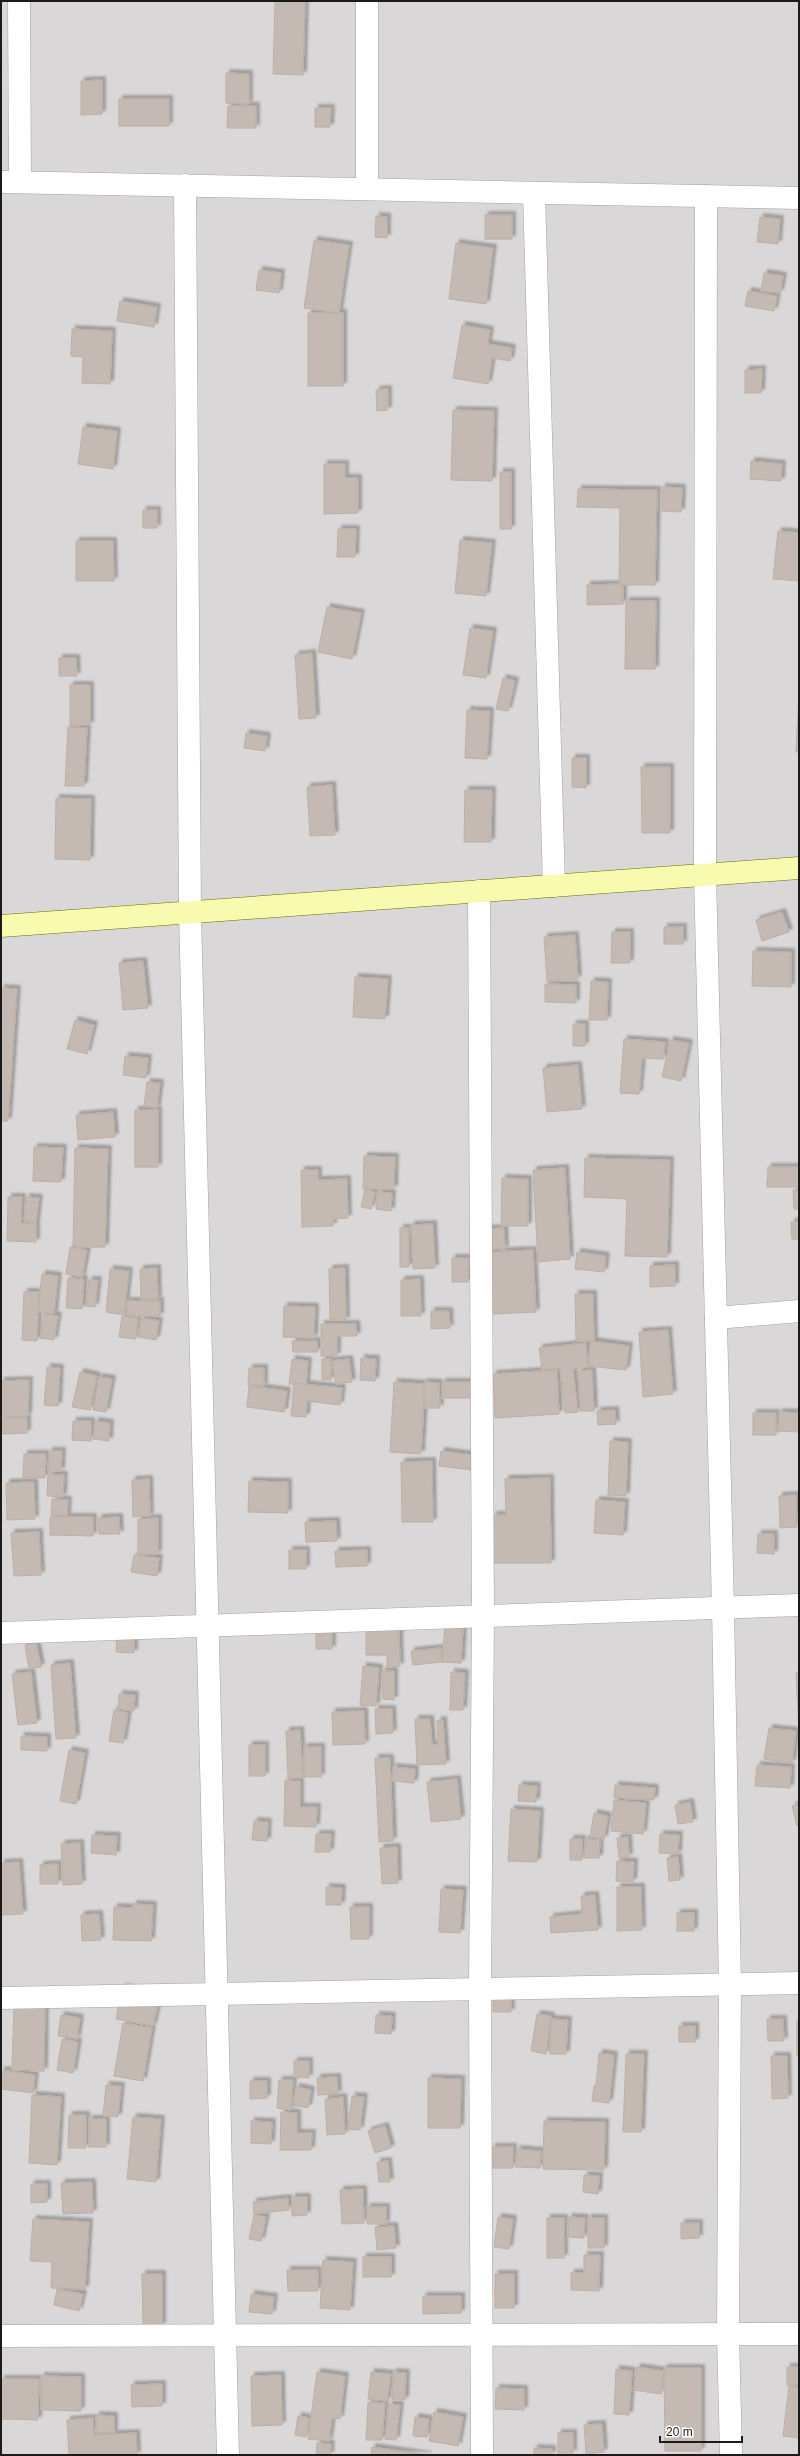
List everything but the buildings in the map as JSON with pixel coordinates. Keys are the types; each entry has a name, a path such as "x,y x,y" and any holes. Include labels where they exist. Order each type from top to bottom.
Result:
{"main road":[{"path":"1,926 799,868"}],"street":[{"path":"19,1 11,182 799,198"},
{"path":"366,189 367,1"},
{"path":"185,186 190,912 228,2455"},
{"path":"534,193 554,886"},
{"path":"706,196 705,875 723,1608 730,1984 728,2334 730,2455"},
{"path":"479,891 483,1616 480,1989 482,2455"},
{"path":"716,1318 799,1311"},
{"path":"1,1633 799,1605"},
{"path":"1,1998 799,1983"},
{"path":"1,2336 799,2334"}],"shaded area":[{"path":"1,1 799,1 799,2455 1,2455"}]}
